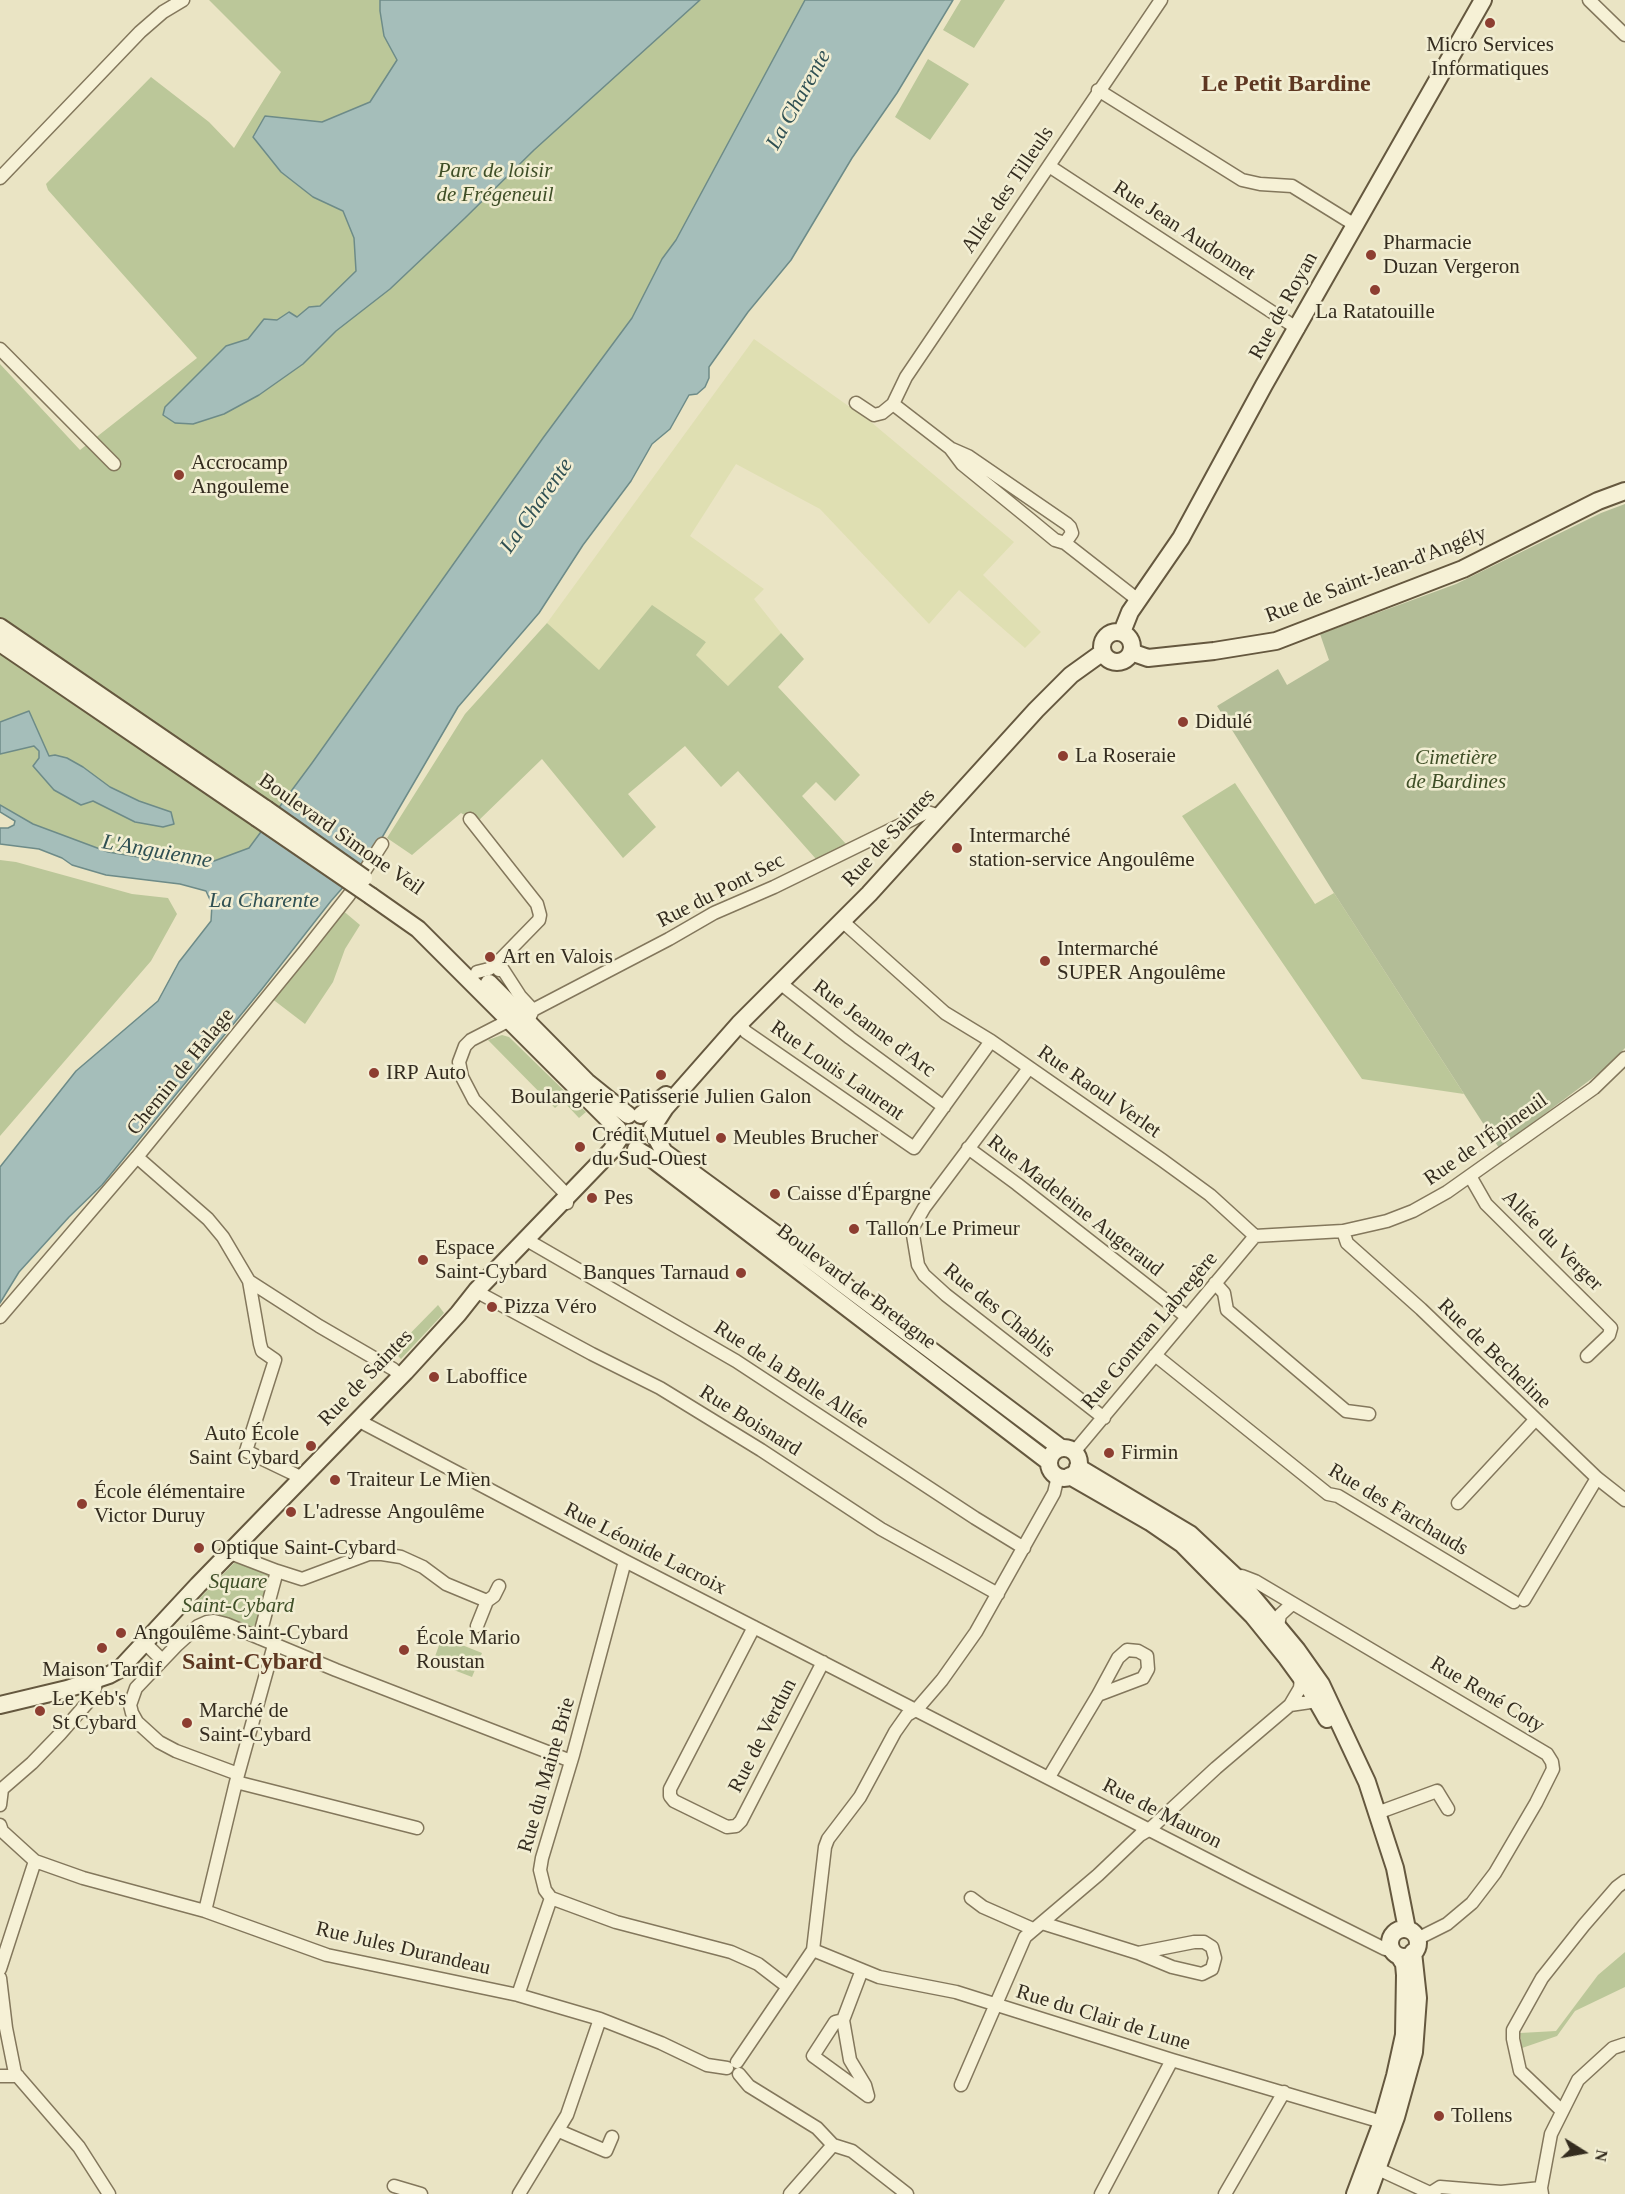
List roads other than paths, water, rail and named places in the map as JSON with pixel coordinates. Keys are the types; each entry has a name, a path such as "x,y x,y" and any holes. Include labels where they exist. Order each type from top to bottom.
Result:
{"main road":[{"name":"Rue de Royan","path":"1122,632 1130,612 1181,538 1264,385 1298,329 1483,0"},
{"name":"Rue de Saint-Jean-d'Angély","path":"1131,652 1148,658 1276,641 1462,568 1598,501 1625,491"},
{"name":"Boulevard Simone Veil","path":"0,627 261,814"},
{"path":"1112,632 1122,632 1130,638 1131,652 1125,659 1117,662 1108,659 1103,652 1105,638 1112,632"},
{"name":"Boulevard Simone Veil","path":"0,643 424,922 502,995 530,1015 587,1082 644,1122"},
{"name":"Rue de Saintes","path":"644,1122 665,1108 739,1024 869,894 1036,710 1071,675 1103,652"},
{"name":"Boulevard Simone Veil","path":"374,891 418,929 508,1018 625,1141"},
{"path":"621,1121 644,1122 649,1142 625,1141 621,1121"},
{"name":"Boulevard de Bretagne","path":"644,1122 664,1152 779,1236 1068,1464 1190,1534 1237,1578 1278,1626 1321,1684 1367,1782 1383,1826 1395,1868 1404,1942 1404,2036 1382,2122 1354,2194"},
{"name":"Rue de Saintes","path":"0,1705 67,1689 120,1669 625,1141"},
{"name":"Boulevard de Bretagne","path":"625,1141 651,1158 1049,1462 1053,1453 1182,1544 1253,1616 1301,1677 1340,1743 1358,1784 1389,1879 1418,1998 1414,2052 1396,2117 1368,2194"},
{"name":"Rue de Saintes","path":"479,1292 532,1243 567,1202"}],"street":[{"path":"0,178 140,32 163,12 183,0"},
{"name":"Allée des Tilleuls","path":"893,404 906,377 1161,0"},
{"path":"1589,0 1625,35"},
{"path":"1098,90 1242,180 1260,184 1292,186 1355,225"},
{"name":"Rue Jean Audonnet","path":"1049,166 1298,329"},
{"path":"0,349 114,464"},
{"path":"856,403 874,415 882,413 893,404 950,448 968,456 1067,524 1072,533 1065,543"},
{"path":"950,448 962,464 1055,540 1065,543 1138,600"},
{"name":"Rue du Pont Sec","path":"530,1015 714,912 774,886 927,812 940,816"},
{"path":"470,819 537,904 540,915 539,920 498,962 489,969 477,972"},
{"name":"Chemin de Halage","path":"0,1317 137,1157 349,895 382,844"},
{"name":"Rue Raoul Verlet","path":"841,920 945,1013 991,1041 1210,1195 1255,1236"},
{"path":"498,962 530,1015"},
{"path":"498,962 502,995"},
{"name":"Rue Jeanne d'Arc","path":"780,983 944,1107"},
{"path":"508,1018 504,1023 471,1040 465,1046 459,1062 462,1077 474,1100 567,1202"},
{"name":"Rue Louis Laurent","path":"739,1024 746,1032 914,1148 944,1107"},
{"path":"944,1107 991,1041"},
{"name":"Rue de l'Épineuil","path":"1349,1230 1387,1221 1413,1211 1470,1176 1594,1088 1625,1058"},
{"name":"Rue des Chablis","path":"1029,1068 924,1208 912,1229 918,1265 924,1275 946,1295 1104,1418"},
{"name":"Rue Madeleine Augeraud","path":"968,1148 1187,1317"},
{"path":"137,1157 208,1219 223,1237 249,1281 319,1326 393,1369 400,1376"},
{"name":"Allée du Verger","path":"1470,1176 1486,1204 1611,1328 1609,1335 1587,1356"},
{"path":"1255,1236 1349,1230"},
{"name":"Rue de Becheline","path":"1349,1230 1347,1243 1421,1309 1597,1478 1625,1500"},
{"name":"Rue Gontran Labregère","path":"734,2068 813,1950 825,1847 828,1839 860,1797 895,1732 942,1680 976,1632 1068,1464 1155,1355 1255,1236"},
{"name":"Rue de la Belle Allée","path":"532,1243 736,1361 1024,1548"},
{"path":"249,1281 250,1297 262,1351 275,1360 246,1451 300,1479"},
{"path":"1215,1283 1224,1293 1227,1310 1235,1317 1346,1411 1369,1414"},
{"name":"Rue Boisnard","path":"479,1292 660,1388 761,1450 881,1529 998,1594"},
{"name":"Rue des Farchauds","path":"1155,1355 1328,1494 1338,1496 1519,1601 1597,1478"},
{"name":"Rue Léonide Lacroix","path":"359,1419 626,1561 917,1709"},
{"path":"1458,1503 1535,1420"},
{"path":"231,1553 302,1579 369,1554 401,1557 423,1567 446,1584 487,1601"},
{"name":"Rue du Maine Brie","path":"551,1898 545,1890 540,1870 541,1864 626,1561"},
{"path":"259,1638 278,1571"},
{"name":"Rue René Coty","path":"1237,1578 1242,1576 1255,1581 1547,1754 1552,1762 1553,1769 1536,1803 1495,1873 1472,1903 1447,1924 1404,1942"},
{"path":"477,1626 487,1601 494,1596 499,1586"},
{"path":"1278,1626 1280,1615 1292,1604"},
{"path":"417,1828 237,1778 176,1751 159,1742 137,1722 130,1705 132,1696 136,1688 176,1646 198,1626 214,1621 571,1761"},
{"name":"Rue de Verdun","path":"754,1627 670,1790 670,1797 674,1801 727,1827 735,1826 741,1821 823,1662"},
{"path":"158,1629 176,1646"},
{"path":"145,1643 162,1660"},
{"path":"206,1911 237,1778 274,1645"},
{"path":"961,2085 1025,1937 1290,1705 1300,1688 1301,1677"},
{"path":"0,1805 5,1786 60,1734 88,1702 95,1689 96,1679"},
{"path":"1049,1777 1098,1695"},
{"path":"1290,1705 1317,1701"},
{"name":"Rue de Mauron","path":"917,1709 1385,1949 1404,1942"},
{"path":"1377,1813 1437,1791 1448,1809"},
{"path":"0,1969 34,1862 1,1828"},
{"name":"Rue Jules Durandeau","path":"34,1862 83,1878 206,1911 327,1955 518,1995 600,2019 661,2043 707,2065 734,2068 749,2086 817,2128 833,2145 852,2151 908,2194"},
{"path":"1562,2111 1520,2071 1513,2030 1542,1977 1584,1925 1625,1881"},
{"path":"518,1995 551,1898 616,1922 731,1952 758,1964 788,1987"},
{"path":"971,1898 983,1906 1038,1926 1138,1953 1172,1967 1202,1974 1212,1969 1215,1958 1212,1947 1204,1942 1138,1953"},
{"name":"Rue du Clair de Lune","path":"813,1950 879,1977 956,1992 1172,2060 1382,2122"},
{"path":"843,2020 835,2022 813,2056 868,2096 865,2085 850,2060 843,2020 862,1970"},
{"path":"0,1978 6,2028 15,2073 79,2147 109,2194"},
{"path":"519,2194 567,2115 600,2019"},
{"path":"1378,2169 1429,2193 1440,2187 1501,2192 1541,2191 1551,2134 1578,2080 1612,2048 1625,2044"},
{"path":"1101,2194 1172,2060"},
{"path":"0,2076 18,2076"},
{"path":"1225,2194 1284,2092"},
{"path":"559,2131 606,2151 612,2136"},
{"path":"790,2194 833,2145"},
{"path":"394,2186 422,2194"}],"water":[{"path":"380,0 700,0 534,150 390,289 336,331 303,364 259,395 224,414 193,424 175,423 163,415 165,407 226,346 248,339 264,319 277,320 289,312 297,317 309,307 320,306 356,271 354,238 343,211 313,197 281,172 253,137 265,116 322,122 370,102 397,60 384,36"},
{"name":"La Charente","path":"805,0 953,0 897,93 852,158 791,260 748,312 709,367 709,378 705,387 697,394 689,395 670,429 652,444 631,481 583,545 539,613 458,707 373,853 331,901 102,1185 19,1272 0,1303 0,1167 76,1071 158,1001 179,962 211,921 212,904 206,891 180,884 106,875 72,865 62,858 39,849 0,844 0,828 8,828 14,825 15,821 0,812 0,805 33,824 108,852 157,860 170,855 187,862 214,861 249,848 543,438 632,318 662,259 676,240"},
{"path":"29,711 49,756 67,758 110,787 139,801 171,812 174,824 163,827 135,822 93,801 81,805 54,790 33,766 39,758 39,751 34,746 0,754 0,722"}],"place":[{"name":"Micro Services Informatiques","path":"1490,23"},
{"name":"Pharmacie Duzan Vergeron","path":"1371,255"},
{"name":"La Ratatouille","path":"1375,290"},
{"name":"Accrocamp Angouleme","path":"179,475"},
{"name":"Didulé","path":"1183,722"},
{"name":"La Roseraie","path":"1063,756"},
{"name":"Intermarché station-service Angoulême","path":"957,848"},
{"name":"Art en Valois","path":"490,957"},
{"name":"Intermarché SUPER Angoulême","path":"1045,961"},
{"name":"IRP Auto","path":"374,1073"},
{"name":"Boulangerie Patisserie Julien Galon","path":"661,1075"},
{"name":"Meubles Brucher","path":"721,1138"},
{"name":"Crédit Mutuel du Sud-Ouest","path":"580,1147"},
{"name":"Caisse d'Épargne","path":"775,1194"},
{"name":"Pes","path":"592,1198"},
{"name":"Tallon Le Primeur","path":"854,1229"},
{"name":"Espace Saint-Cybard","path":"423,1260"},
{"name":"Banques Tarnaud","path":"741,1273"},
{"name":"Pizza Véro","path":"492,1307"},
{"name":"Laboffice","path":"434,1377"},
{"name":"Auto École Saint Cybard","path":"311,1446"},
{"name":"Firmin","path":"1109,1453"},
{"name":"Traiteur Le Mien","path":"335,1480"},
{"name":"École élémentaire Victor Duruy","path":"82,1504"},
{"name":"L'adresse Angoulême","path":"291,1512"},
{"name":"Optique Saint-Cybard","path":"199,1548"},
{"name":"Angoulême Saint-Cybard","path":"121,1633"},
{"name":"Maison Tardif","path":"102,1648"},
{"name":"École Mario Roustan","path":"404,1650"},
{"name":"Le Keb's St Cybard","path":"40,1711"},
{"name":"Marché de Saint-Cybard","path":"187,1723"},
{"name":"Tollens","path":"1439,2116"}],"district":[{"name":"Le Petit Bardine","path":"1286,85"},
{"name":"Saint-Cybard","path":"252,1663"}],"park label":[{"name":"Parc de loisir de Frégeneuil","path":"495,183"},
{"name":"Cimetière de Bardines","path":"1456,770"},
{"name":"Square Saint-Cybard","path":"238,1594"}],"water label":[{"name":"L'Anguienne","path":"157,852"}]}
